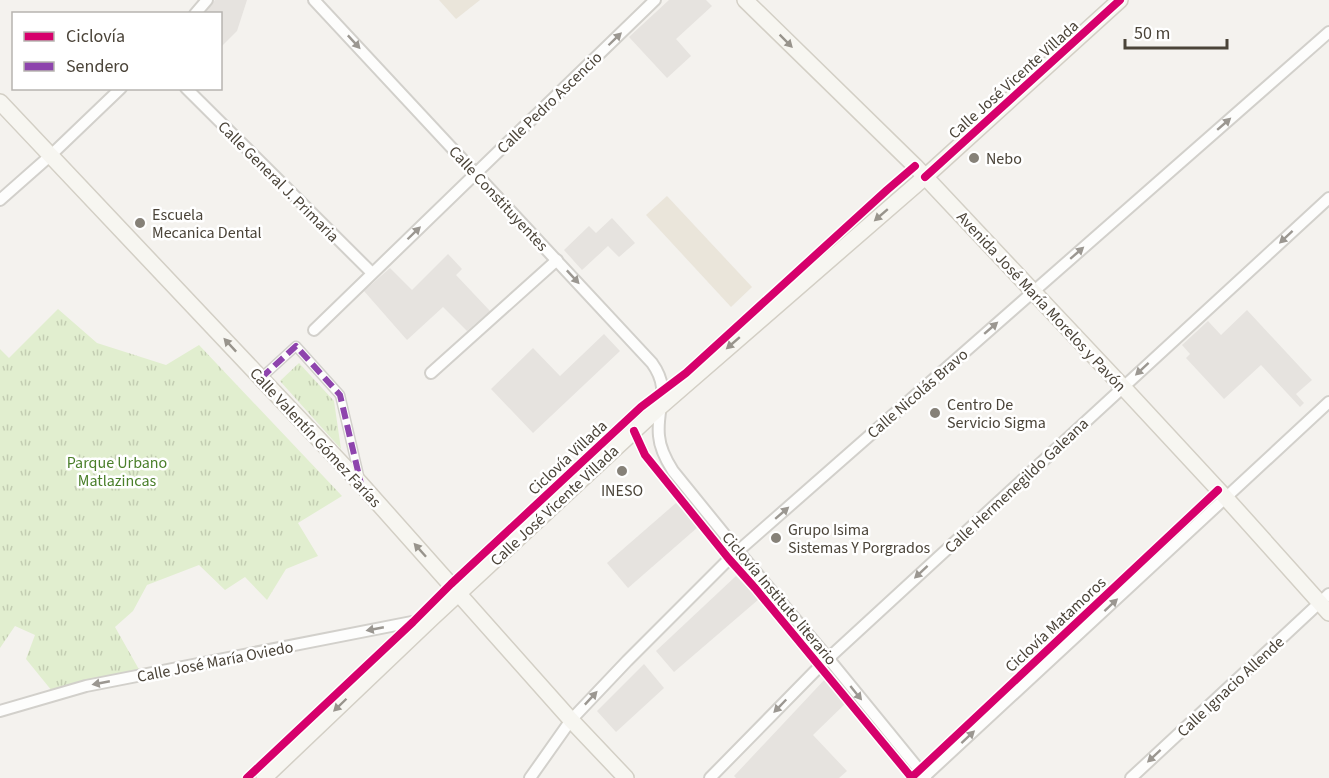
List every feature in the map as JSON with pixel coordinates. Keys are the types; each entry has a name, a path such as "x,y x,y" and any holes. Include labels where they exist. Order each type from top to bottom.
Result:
{"main road":[{"name":"Avenida José María Morelos y Pavón","path":"745,0 925,177 1326,603"},
{"name":"Calle José Vicente Villada","path":"264,778 660,406 925,177 1120,0"},
{"name":"Calle Valentín Gómez Farías","path":"0,102 361,484 571,720 626,778"}],"street":[{"path":"197,12 207,0"},
{"name":"Calle Pedro Ascencio","path":"314,330 655,0"},
{"name":"Calle Constituyentes","path":"322,2 658,371 663,390 659,436 665,458 679,480 925,778"},
{"name":"Calle Nicolás Bravo","path":"530,778 571,720 738,551 1329,32"},
{"path":"0,200 119,90"},
{"name":"Calle General J. Primaria","path":"188,90 372,273"},
{"name":"Calle Hermenegildo Galeana","path":"710,778 828,658 1329,198"},
{"path":"431,373 557,260"},
{"path":"261,378 296,346 340,395 361,484"},
{"path":"925,778 1329,402"},
{"name":"Calle Ignacio Allende","path":"1131,778 1326,603"},
{"name":"Calle José María Oviedo","path":"0,711 86,686 432,618"}],"shaded area":[{"path":"215,0 247,0 237,31 222,46 222,12 204,12"},
{"path":"439,0 480,0 456,19"},
{"path":"669,0 706,0 712,6 676,39 691,56 667,78 629,37"},
{"path":"667,196 752,287 731,307 646,215"},
{"path":"612,218 635,243 619,257 608,246 582,270 564,250 589,226 596,233"},
{"path":"448,254 462,269 456,275 490,311 467,331 443,307 407,340 364,291 390,268 412,290"},
{"path":"1247,310 1312,380 1296,394 1304,403 1300,407 1261,365 1224,399 1186,358 1190,354 1182,345 1208,321 1221,335"},
{"path":"604,334 620,351 533,433 491,389 533,348 560,376"},
{"path":"676,503 698,527 628,588 607,563"},
{"path":"736,576 759,599 674,672 656,651"},
{"path":"644,664 664,688 616,732 597,711"},
{"path":"827,677 847,702 813,735 847,771 839,778 736,778 734,776"}],"green space":[{"name":"Parque Urbano Matlazincas","path":"58,309 97,343 166,365 199,345 342,496 298,523 318,556 286,569 267,600 245,577 225,590 199,565 147,585 133,611 115,627 141,673 52,691 26,659 35,635 15,626 0,648 0,349 9,358"},
{"path":"299,363 334,401 341,449 280,381"}],"marked path":[{"path":"261,378 296,346 340,395 361,484"}],"cycle path":[{"path":"925,177 1120,0"},
{"name":"Ciclovía Villada","path":"247,778 641,407 686,373 915,166"},
{"name":"Ciclovía Instituto literario","path":"634,431 645,455 912,778"},
{"name":"Ciclovía Matamoros","path":"911,778 1218,490"}],"place":[{"name":"Nebo","path":"974,158"},
{"name":"Escuela Mecanica Dental","path":"140,223"},
{"name":"Centro De Servicio Sigma","path":"935,413"},
{"name":"INESO","path":"622,471"},
{"name":"Grupo Isima Sistemas Y Porgrados","path":"776,538"}]}
